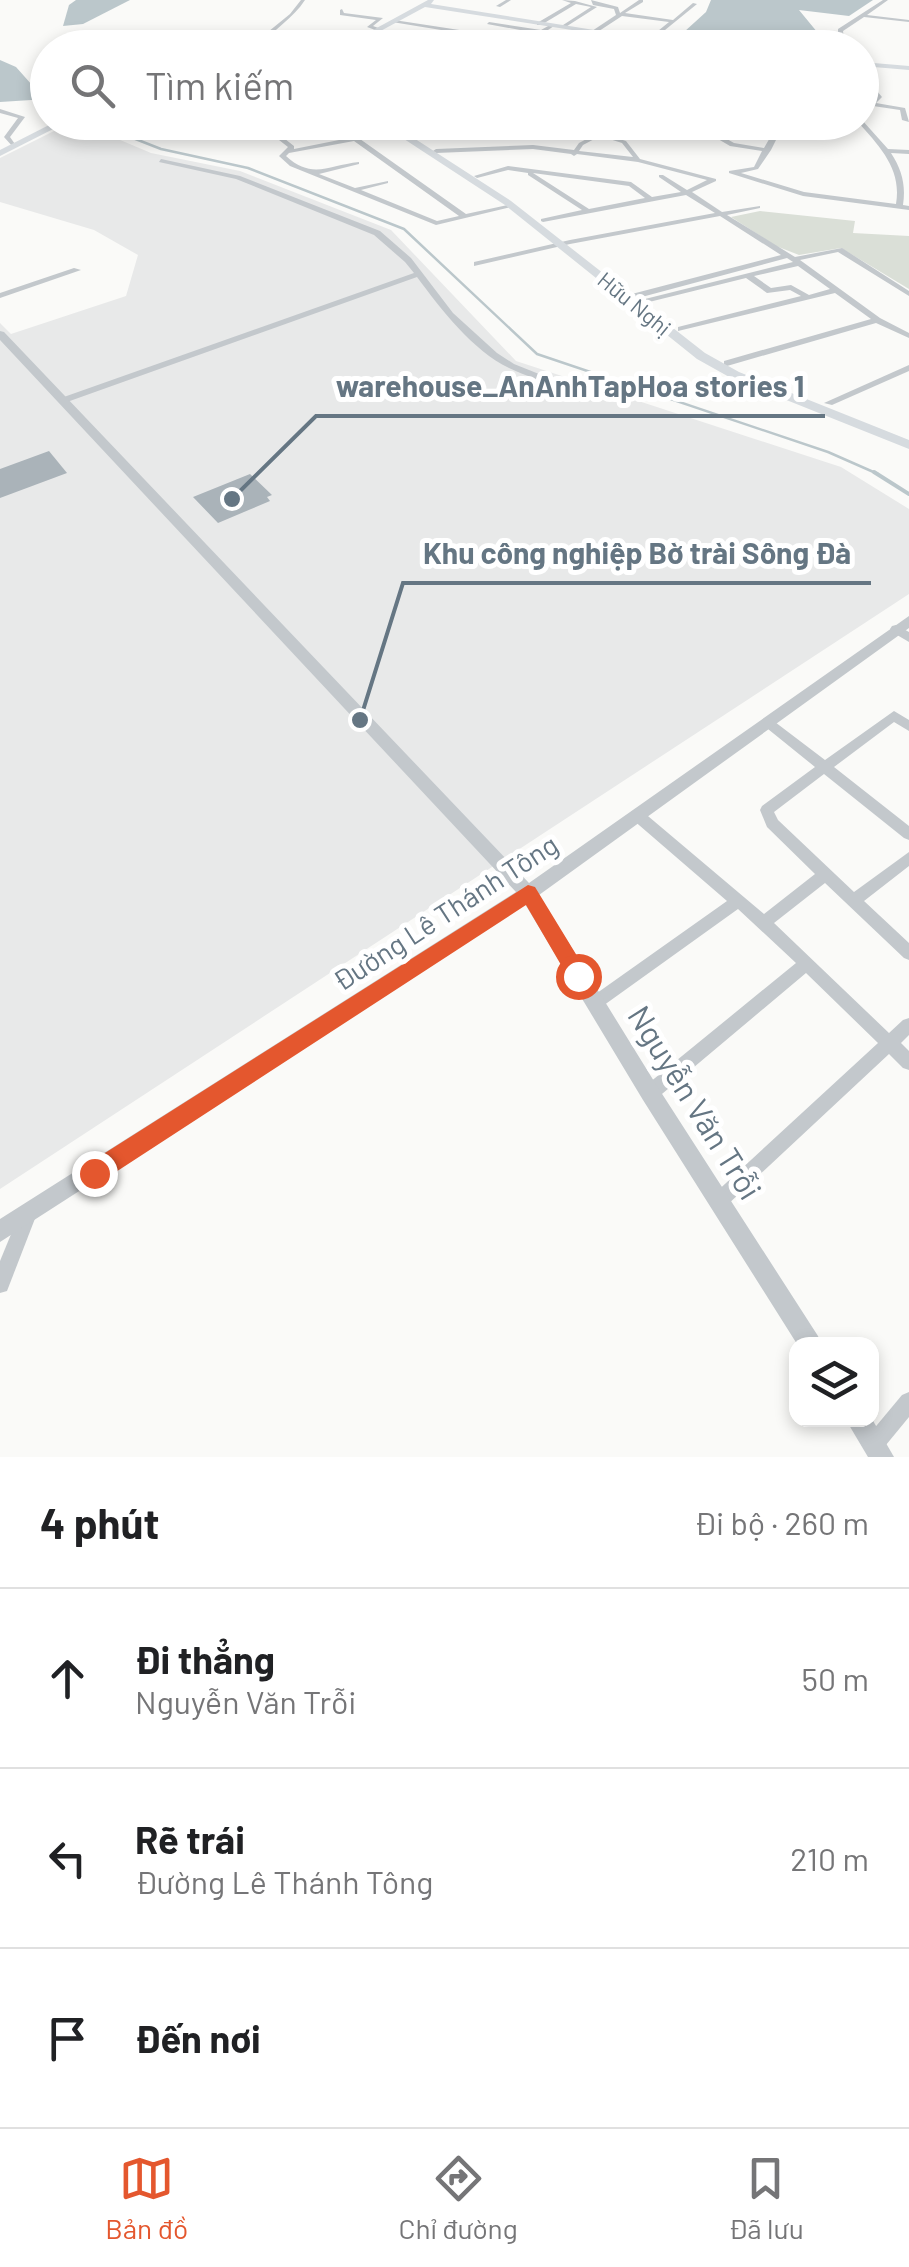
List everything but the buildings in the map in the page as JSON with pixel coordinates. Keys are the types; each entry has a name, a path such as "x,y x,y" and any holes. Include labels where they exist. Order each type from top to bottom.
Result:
{"main road":[{"path":"378,30 434,0"},
{"path":"424,5 541,28 580,30"},
{"path":"879,65 909,68"},
{"path":"0,154 30,138"},
{"name":"Hữu Nghị","path":"412,140 512,206 534,216 566,243"},
{"name":"Hữu Nghị","path":"416,140 534,216 716,365 909,436"},
{"name":"Hữu Nghị","path":"637,298 727,363 830,403 909,445"}],"street":[{"path":"273,30 293,18 303,0"},
{"path":"334,0 364,4 384,0"},
{"path":"498,6 509,0"},
{"path":"564,0 616,8 618,14"},
{"path":"597,30 641,0"},
{"path":"840,30 886,0"},
{"path":"488,23 541,28 574,2"},
{"path":"562,27 595,7 593,3"},
{"path":"661,30 695,4"},
{"path":"342,10 342,14 381,19 369,27 374,30"},
{"path":"618,14 672,21"},
{"path":"866,16 909,21"},
{"path":"477,30 499,17"},
{"path":"398,19 459,27"},
{"path":"398,19 456,30"},
{"path":"879,110 903,109 904,119 909,120"},
{"path":"0,111 22,116 7,137 15,146"},
{"path":"879,138 886,151 899,161 906,184 899,207"},
{"path":"281,140 288,150"},
{"path":"288,150 336,140"},
{"path":"355,140 466,217"},
{"path":"574,154 587,140"},
{"path":"619,140 638,160"},
{"path":"726,140 732,145 768,150"},
{"path":"534,216 588,211 685,192 731,172 756,168 773,140"},
{"path":"436,151 533,147 638,160 714,180"},
{"path":"288,150 284,160 436,222 512,206"},
{"path":"886,151 909,152"},
{"path":"161,161 238,177 356,223 385,239 450,316 494,354 511,366 565,386"},
{"path":"314,173 357,162"},
{"path":"477,176 508,168 631,184 651,199"},
{"path":"524,170 588,211"},
{"path":"731,172 803,194 909,208"},
{"path":"549,184 566,176"},
{"path":"662,176 877,320 909,336"},
{"path":"356,190 386,182"},
{"path":"477,264 758,207"},
{"path":"637,298 737,269 840,250 909,294"},
{"path":"637,298 749,276 792,260"},
{"path":"737,269 770,291 791,287 807,298"},
{"path":"0,296 77,270"},
{"path":"64,400 418,274"},
{"path":"684,282 695,289"},
{"path":"681,329 832,290"},
{"path":"727,363 877,320"},
{"name":"Nguyễn Văn Trỗi","path":"0,334 528,893 650,1094 806,1337"},
{"path":"830,403 909,368"},
{"name":"Đường Lê Thánh Tông","path":"0,1231 528,893 905,629"},
{"path":"909,726 894,716 767,814 788,840 909,953"},
{"path":"767,722 909,834"},
{"path":"637,815 764,923 909,1062"},
{"path":"855,900 909,858"},
{"path":"764,923 825,874"},
{"path":"595,1003 738,901"},
{"path":"650,1094 806,964"},
{"path":"719,1201 909,1025"},
{"path":"0,1284 27,1216"},
{"path":"863,1427 878,1450 909,1402"}],"shaded area":[{"path":"76,0 130,0 83,24 63,26 69,5"},
{"path":"711,0 873,0 849,16 799,10 815,30 686,30 706,12"},
{"path":"0,60 16,67 30,83 30,100 0,102"},
{"path":"36,140 120,140 151,153 240,171 391,230 516,361 841,467 909,509 909,594 0,1189 0,323 11,334 126,296 138,255 94,230 0,202 0,158"},
{"path":"760,211 855,221 853,233 909,236 909,289 841,248 799,255 776,246 731,217"}],"waterway":[{"path":"138,140 161,149 248,168 404,229 537,354 828,452 875,473"},
{"path":"875,473 909,494"}],"place":[{"name":"warehouse_AnAnhTapHoa stories 1","path":"232,499"},
{"name":"Khu công nghiệp Bờ trài Sông Đà","path":"360,720"}],"route":[{"path":"94,1173 528,893 578,976"}]}
